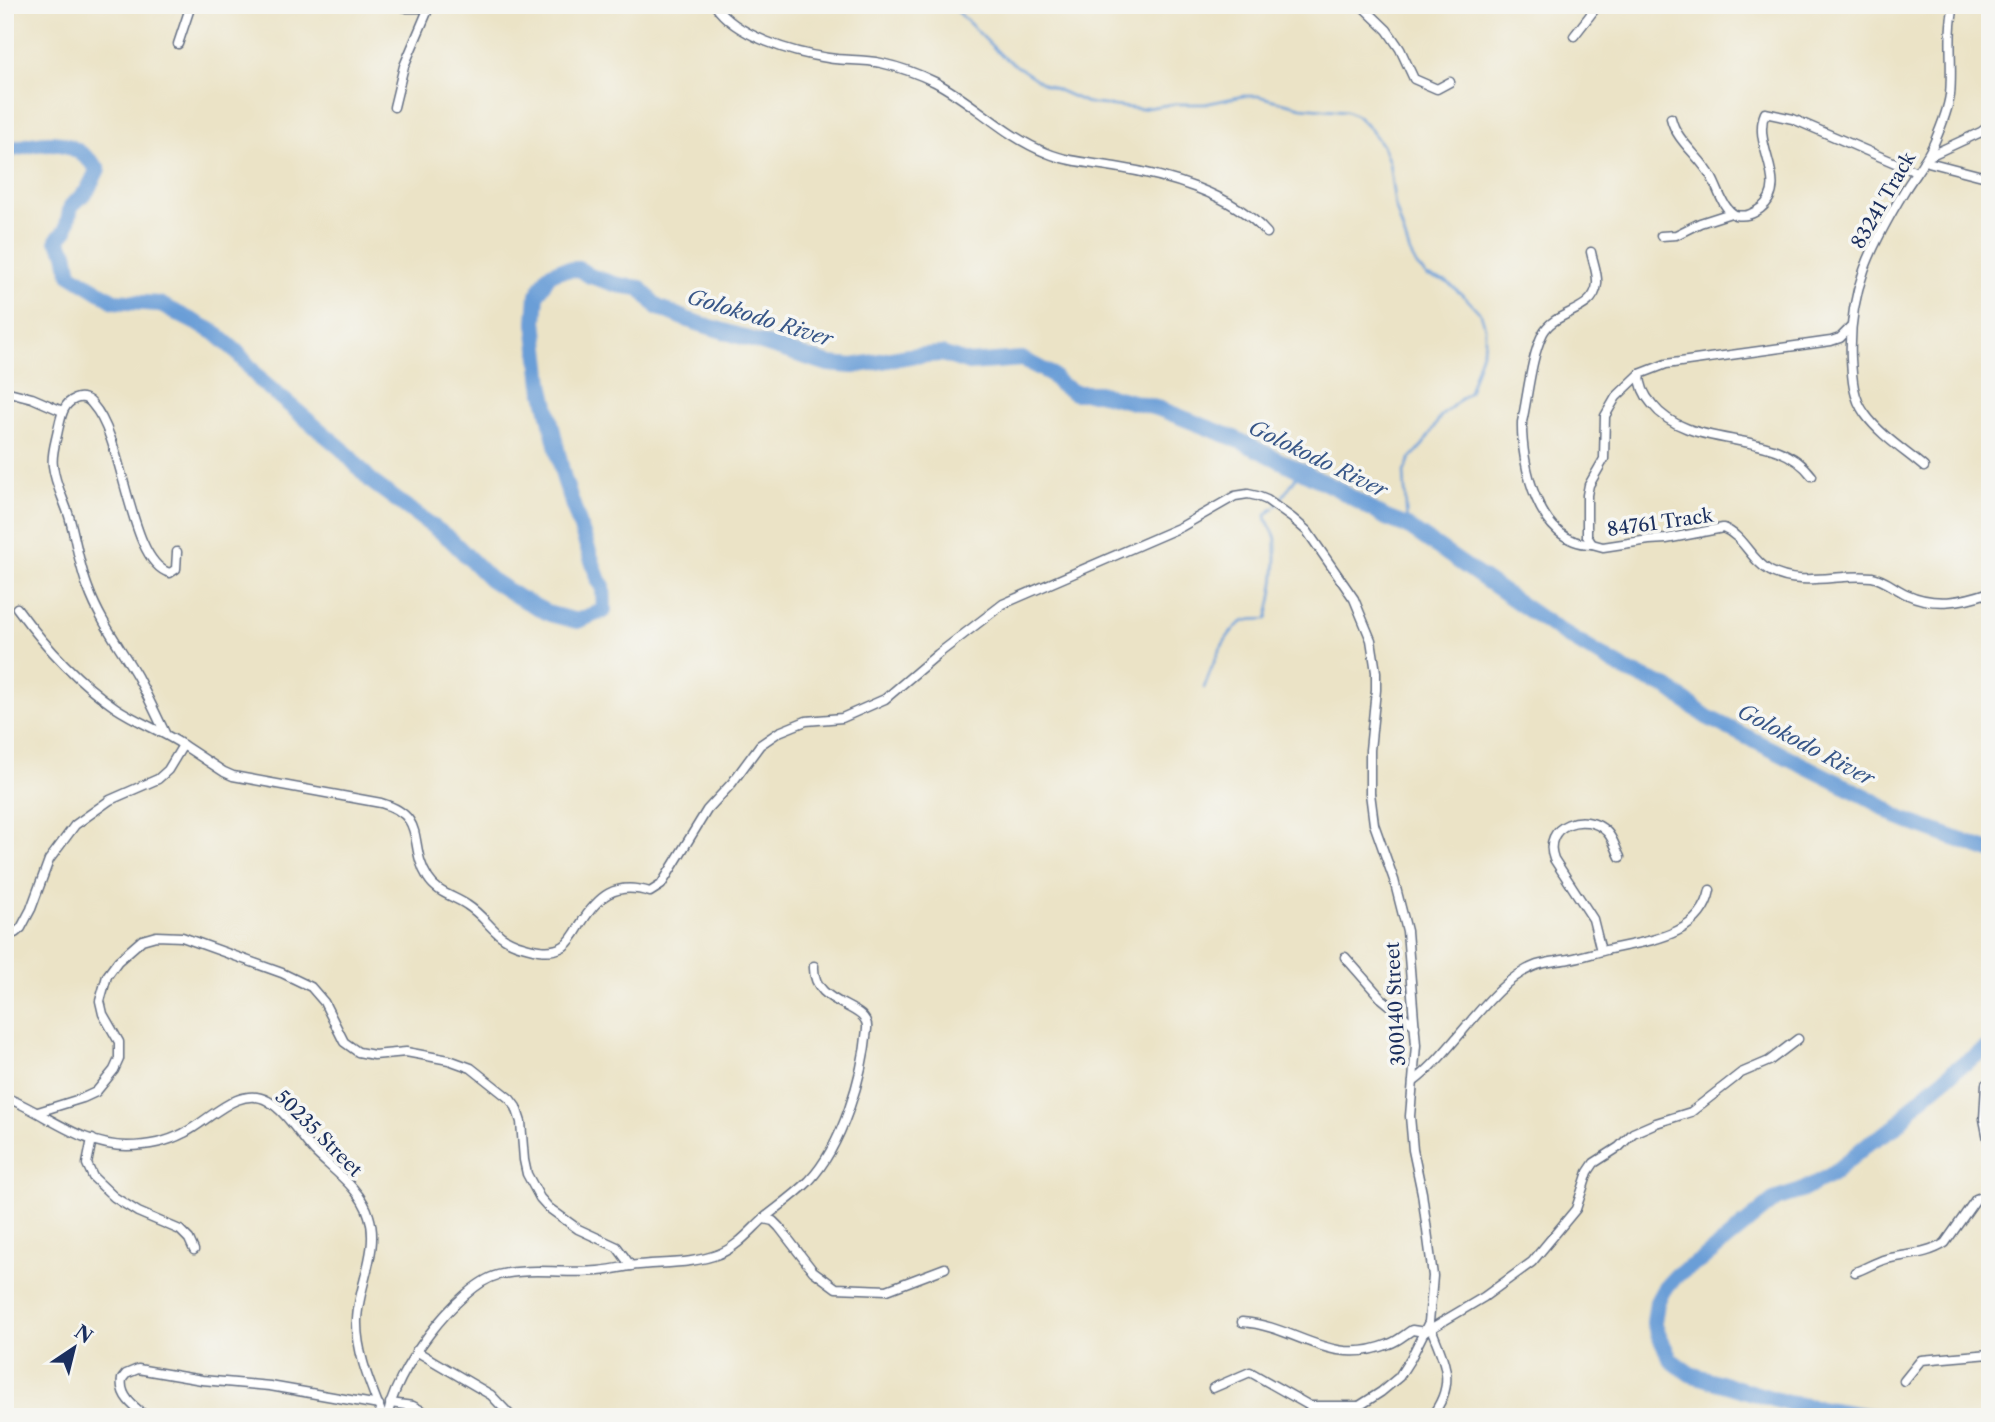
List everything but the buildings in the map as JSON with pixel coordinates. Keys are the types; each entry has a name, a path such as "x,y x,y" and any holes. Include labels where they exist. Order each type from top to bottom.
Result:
{"street":[{"path":"178,44 191,5"},
{"path":"394,107 404,66 429,7 407,8 396,5"},
{"path":"715,5 721,15 732,23 768,42 827,58 881,63 935,82 1009,134 1047,153 1153,174 1191,186 1237,207 1267,233"},
{"path":"1361,5 1387,30 1400,49 1413,79 1437,89 1450,82"},
{"path":"1574,36 1598,5"},
{"name":"83241 Track","path":"1924,467 1874,425 1859,405 1852,380 1850,328 1864,265 1875,240 1935,142 1950,97 1954,5"},
{"path":"1661,236 1676,235 1700,223 1731,213 1741,216 1758,210 1769,201 1773,180 1760,127 1765,113 1793,119 1916,172"},
{"path":"1671,118 1676,132 1703,163 1731,213"},
{"path":"1925,159 1990,125"},
{"path":"1925,159 1990,178"},
{"path":"1591,253 1596,275 1594,293 1590,301 1559,317 1544,332 1524,411 1521,434 1530,486 1551,523 1568,538 1582,544 1592,544"},
{"name":"84761 Track","path":"1850,328 1844,335 1831,341 1666,364 1640,374 1615,397 1605,415 1604,459 1589,485 1587,495 1587,536 1592,544 1603,547 1723,528 1737,536 1762,566 1780,576 1802,579 1870,577 1908,595 1942,602 1967,601 1990,592"},
{"path":"1640,374 1641,387 1648,400 1669,421 1697,433 1770,449 1800,462 1812,476"},
{"path":"5,391 32,398 62,411"},
{"path":"165,733 138,678 113,640 88,589 53,466 62,411 71,400 80,397 90,401 107,424 127,486 132,516 153,562 162,571 170,573 176,569 177,552"},
{"name":"300140 Street","path":"183,746 233,776 381,803 402,810 411,822 421,867 434,886 467,904 489,928 508,940 520,946 550,951 568,942 603,897 626,887 650,892 660,885 707,810 768,738 806,721 842,718 885,699 1003,604 1181,527 1242,494 1267,500 1307,531 1358,607 1373,651 1376,690 1370,750 1370,801 1379,841 1405,918 1411,963 1415,1027 1410,1116 1433,1276 1428,1330 1398,1377 1342,1417"},
{"path":"5,934 15,933 26,919 49,860 75,825 110,800 158,779 168,770 183,746 165,733 116,708 95,691 35,632 17,608"},
{"path":"1601,951 1594,919 1551,852 1555,832 1564,825 1588,821 1609,834 1620,857"},
{"path":"1413,1082 1430,1070 1492,998 1521,973 1539,965 1644,944 1672,934 1695,919 1704,909 1710,890"},
{"path":"38,1112 96,1092 114,1070 119,1059 119,1042 103,1014 100,1001 107,976 118,961 142,940 156,936 182,937 282,973 311,987 324,1002 344,1042 358,1052 374,1055 406,1052 461,1063 471,1068 510,1099 516,1107 521,1122 526,1167 540,1198 578,1229 617,1247 631,1266"},
{"path":"1345,957 1381,998 1415,1027"},
{"path":"385,1417 416,1351 460,1300 492,1277 598,1271 716,1255 735,1245 810,1180 825,1157 852,1097 868,1025 863,1016 839,1004 819,988 815,980 814,966"},
{"path":"1242,1322 1283,1330 1311,1344 1336,1352 1371,1350 1400,1339 1412,1330 1428,1330 1504,1284 1532,1262 1576,1209 1588,1172 1594,1163 1639,1130 1691,1112 1741,1073 1769,1061 1798,1039"},
{"path":"1986,1084 1984,1119 1990,1149"},
{"name":"50235 Street","path":"5,1097 38,1112 59,1126 92,1139 125,1146 150,1144 182,1134 241,1098 256,1097 275,1106 359,1196 370,1216 372,1240 359,1304 357,1332 363,1363 385,1417"},
{"path":"92,1139 87,1164 93,1177 114,1197 138,1212 180,1230 189,1239 194,1250"},
{"path":"1855,1272 1888,1259 1911,1256 1939,1247 1945,1243 1976,1199 1990,1194"},
{"path":"764,1219 774,1221 813,1271 836,1288 887,1290 945,1268"},
{"path":"1428,1330 1445,1363 1448,1381 1442,1400 1432,1417"},
{"path":"416,1351 491,1395 512,1417"},
{"path":"1905,1381 1921,1360 1990,1354"},
{"path":"147,1417 122,1392 122,1379 138,1369 379,1405"},
{"path":"1213,1388 1250,1372 1310,1406 1360,1406"},
{"path":"390,1403 413,1406 434,1417"}],"waterway":[{"path":"951,5 1002,56 1042,83 1087,103 1140,109 1173,104 1205,104 1243,96 1258,96 1301,107 1347,111 1357,116 1371,130 1383,147 1389,162 1395,206 1417,266 1427,276 1447,282 1467,299 1481,314 1485,327 1485,342 1469,392 1441,416 1423,445 1410,459 1404,472 1407,526"},
{"name":"Golokodo River","path":"5,151 56,143 76,150 98,169 87,191 71,206 66,230 57,240 66,253 70,274 114,301 159,304 214,332 236,351 262,382 342,449 372,482 450,539 490,579 550,614 577,621 604,610 603,586 564,479 542,384 535,321 537,295 549,275 560,270 579,269 590,276 618,285 640,288 657,307 688,320 829,364 853,366 909,356 942,354 969,363 1022,359 1051,374 1061,385 1075,393 1098,393 1160,409 1234,438 1336,488 1386,518 1407,526 1561,632 1625,670 1668,688 1707,717 1871,799 1901,819 1990,851"},
{"path":"1277,505 1301,470"},
{"path":"1204,688 1231,632 1245,621 1267,619 1272,600 1276,537 1266,515 1274,508"},
{"name":"Golokodo River","path":"1876,1417 1787,1403 1690,1374 1671,1360 1659,1336 1654,1323 1657,1302 1664,1289 1677,1275 1703,1259 1776,1199 1801,1191 1831,1175 1869,1143 1895,1127 1919,1100 1956,1069 1990,1046"}]}
